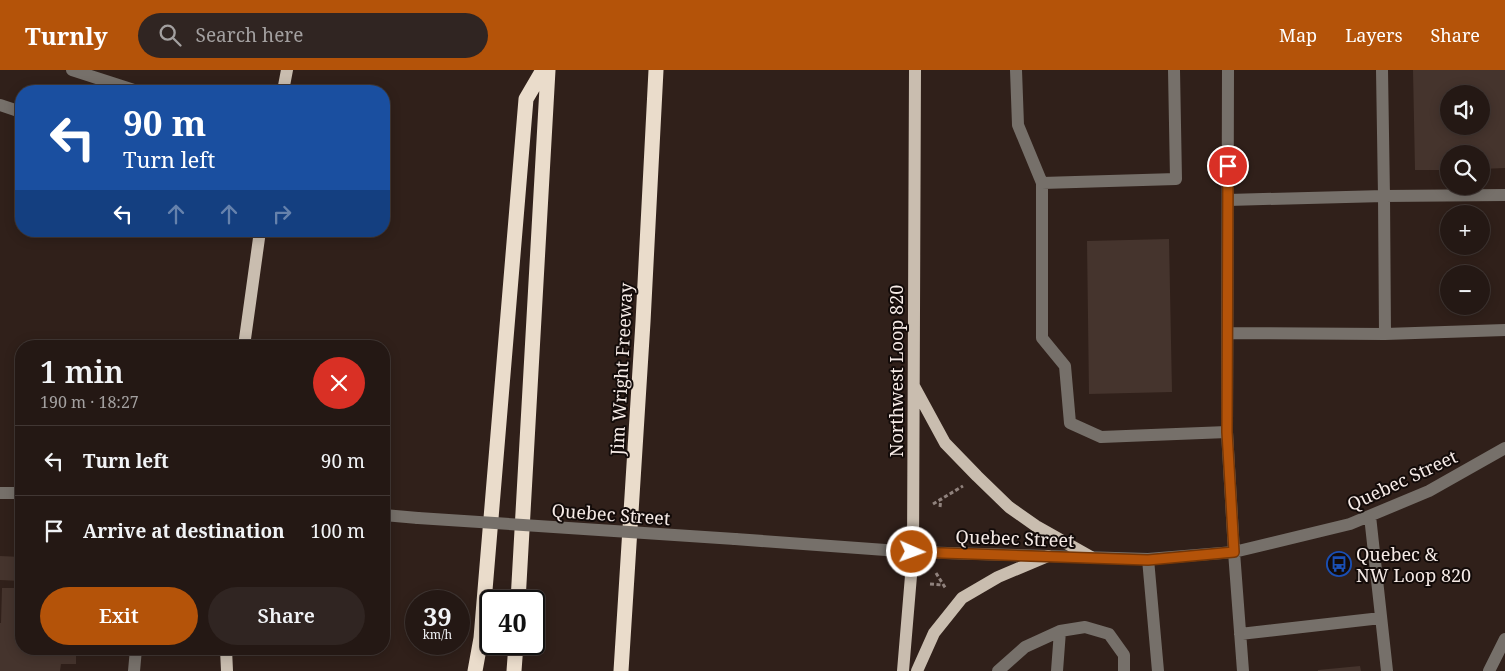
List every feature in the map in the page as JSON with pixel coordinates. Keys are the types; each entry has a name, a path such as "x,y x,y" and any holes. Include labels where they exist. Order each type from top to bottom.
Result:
{"highway":[{"path":"475,671 481,638 526,99 543,70"},
{"path":"519,590 548,70"},
{"name":"Jim Wright Freeway","path":"621,671 643,322 656,70"},
{"path":"514,671 515,655"}],"main road":[{"path":"284,85 287,70"},
{"name":"Northwest Loop 820","path":"904,671 912,552 915,70"},
{"path":"245,340 259,237"},
{"path":"913,384 945,442 975,474 1009,507 1036,526 1092,558"},
{"path":"917,671 934,633 962,598 998,577 1048,556"},
{"path":"226,655 226,671"}],"street":[{"path":"72,70 118,85"},
{"path":"1016,70 1018,125 1042,183 1042,338 1065,366 1070,423 1101,437 1227,432"},
{"path":"1042,183 1176,179 1174,70"},
{"path":"1228,70 1227,432 1234,552 1244,671"},
{"path":"1382,70 1385,334"},
{"path":"0,105 15,110"},
{"path":"1228,200 1505,195"},
{"path":"1228,333 1385,334 1505,330"},
{"name":"Quebec Street","path":"390,516 912,552 1148,560 1234,552 1350,524 1429,491 1505,448"},
{"path":"0,493 15,493"},
{"path":"1370,516 1387,671"},
{"path":"1148,560 1158,671"},
{"path":"1240,634 1381,618"},
{"path":"998,671 1025,647 1060,631 1085,627 1110,634 1124,655 1124,671"},
{"path":"1057,671 1060,631"},
{"path":"1489,671 1505,639"},
{"path":"134,671 135,655"}],"path":[{"path":"933,504 968,483"},
{"path":"940,507 941,499"},
{"path":"936,573 950,594"},
{"path":"930,584 943,585"}],"building":[{"path":"1413,70 1505,70 1505,168 1490,169 1490,145 1440,145 1440,170 1415,170"},
{"path":"1169,239 1172,392 1089,394 1087,241"},
{"path":"0,556 15,557 15,581 0,580"},
{"path":"2,588 15,588 15,655 76,655 76,664 61,664 60,671 0,671"},
{"path":"1360,666 1361,671 1318,671 1318,670"}],"place":[{"name":"Quebec & NW Loop 820","path":"1339,564"}],"route":[{"path":"912,552 1148,560 1234,552 1227,432 1228,166"}]}
